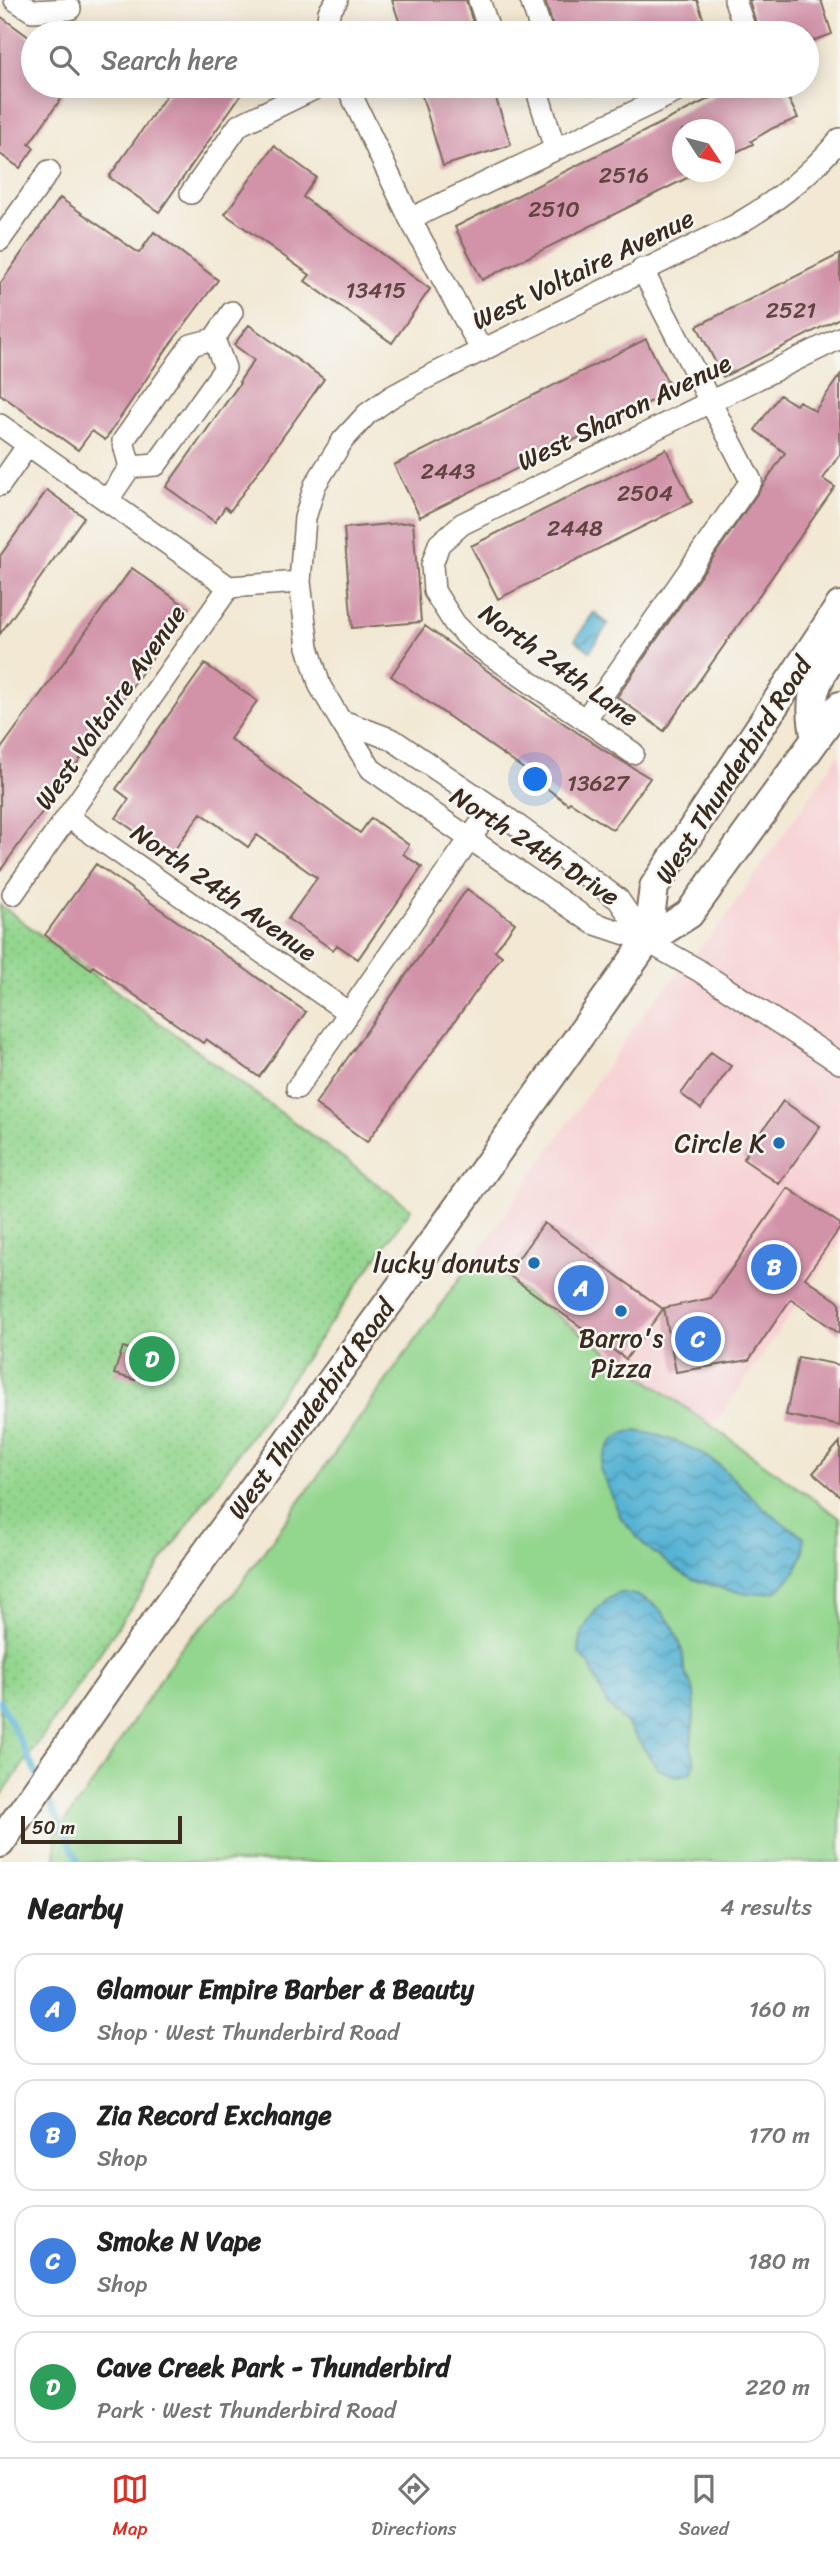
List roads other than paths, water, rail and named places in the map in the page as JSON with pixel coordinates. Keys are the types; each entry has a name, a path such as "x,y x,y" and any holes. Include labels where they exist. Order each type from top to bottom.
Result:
{"main road":[{"name":"West Thunderbird Road","path":"647,941 654,887 840,606"},
{"path":"816,739 811,712 812,698 817,679 840,645"},
{"name":"West Thunderbird Road","path":"0,1843 647,941 690,914 840,706"}],"street":[{"path":"15,0 32,11 70,9"},
{"path":"327,21 328,12 337,0"},
{"path":"479,0 486,21"},
{"path":"531,0 537,21"},
{"path":"735,0 742,21"},
{"path":"191,193 239,125 295,98"},
{"path":"353,98 410,219 482,351"},
{"path":"538,98 555,149"},
{"path":"410,219 663,98"},
{"name":"West Voltaire Avenue","path":"343,440 367,414 391,397 766,208 813,169 840,139"},
{"path":"0,240 49,171"},
{"path":"585,720 751,481 642,269"},
{"path":"107,501 130,467 123,441 191,345 214,339 232,312"},
{"name":"West Sharon Avenue","path":"439,544 462,523 840,338"},
{"path":"130,467 156,466 225,368 214,339"},
{"path":"0,425 229,587 300,582"},
{"name":"North 24th Drive","path":"343,440 315,485 305,518 300,582 308,647 320,686 340,720 371,769 593,923 647,941"},
{"path":"0,485 28,445"},
{"name":"North 24th Lane","path":"439,544 432,565 434,591 455,624 475,644 634,753"},
{"name":"West Voltaire Avenue","path":"13,894 229,587"},
{"name":"North 24th Drive","path":"340,720 393,740 492,807 618,899 647,941"},
{"path":"297,1088 492,807"},
{"name":"North 24th Avenue","path":"68,817 349,1013"},
{"path":"647,941 698,970 840,1063"}],"water":[{"path":"594,612 608,624 590,651 575,640"},
{"path":"636,1431 669,1439 712,1460 773,1516 804,1537 803,1554 794,1573 782,1587 775,1592 750,1594 727,1590 692,1579 645,1546 621,1518 600,1469 611,1443 621,1435"},
{"path":"619,1593 642,1598 661,1610 679,1640 685,1671 695,1700 691,1747 694,1761 690,1774 677,1776 658,1769 629,1727 607,1704 589,1664 579,1654 582,1635 590,1618 603,1604"}],"waterway":[{"path":"0,1701 37,1775"},
{"path":"44,1791 79,1862"}],"place":[{"name":"Circle K","path":"779,1143"},
{"name":"lucky donuts","path":"534,1263"},
{"name":"Zia Record Exchange","path":"774,1267"},
{"name":"Glamour Empire Barber & Beauty","path":"581,1288"},
{"name":"Barro's Pizza","path":"621,1311"},
{"name":"Smoke N Vape","path":"698,1339"},
{"name":"Cave Creek Park - Thunderbird","path":"152,1359"}]}
